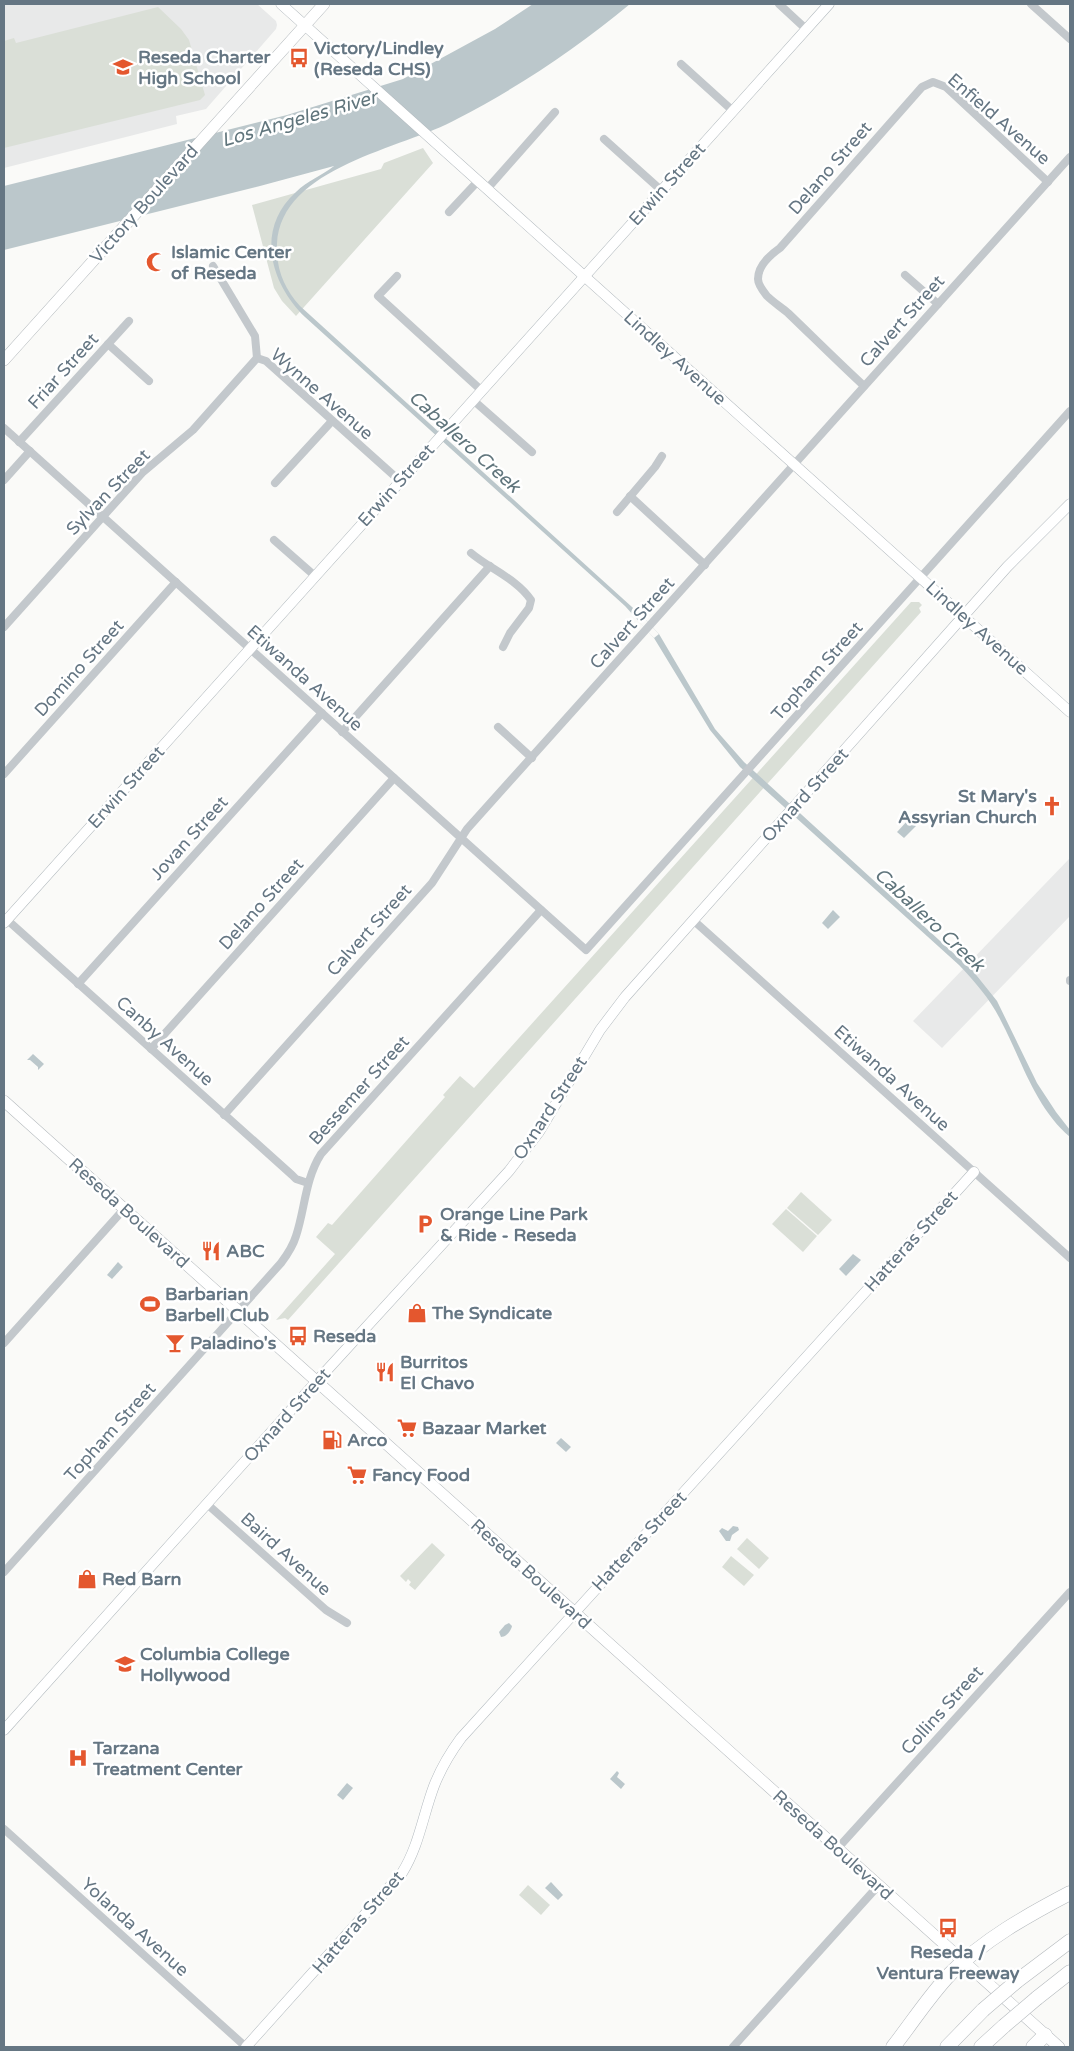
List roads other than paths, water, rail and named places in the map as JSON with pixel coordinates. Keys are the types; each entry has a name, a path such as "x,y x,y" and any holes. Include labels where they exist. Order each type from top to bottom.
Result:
{"highway":[{"path":"893,2047 949,1975 963,1962 1021,1920 1070,1893"},
{"path":"946,2047 983,2010 1017,1981 1070,1942"},
{"path":"981,2047 1070,1972"},
{"path":"1033,2047 1045,2035"}],"main road":[{"name":"Lindley Avenue","path":"281,4 1070,712"},
{"name":"Victory Boulevard","path":"4,360 324,4"},
{"name":"Erwin Street","path":"5,920 829,4"},
{"name":"Oxnard Street","path":"4,1730 317,1381 509,1171 539,1132 612,1014 693,920 1024,548 1070,504"},
{"name":"Reseda Boulevard","path":"4,1101 1059,2047"},
{"name":"Hatteras Street","path":"246,2047 399,1878 416,1846 434,1787 450,1753 466,1733 974,1172"}],"street":[{"path":"779,4 806,29"},
{"path":"1032,4 1070,39"},
{"path":"681,64 733,111"},
{"name":"Enfield Avenue","path":"930,83 937,82 946,87 1048,182"},
{"name":"Delano Street","path":"864,386 766,295 760,286 758,278 762,264 767,258 780,248 917,91 930,83"},
{"path":"487,189 555,112"},
{"path":"604,139 662,191"},
{"name":"Calvert Street","path":"224,1115 432,883 460,838 1070,157"},
{"path":"449,212 478,181"},
{"name":"Wynne Avenue","path":"213,266 255,336 257,358 266,361 400,481"},
{"path":"905,275 938,304"},
{"path":"397,276 378,296 481,390"},
{"name":"Friar Street","path":"20,442 129,321"},
{"path":"108,344 149,381"},
{"name":"Sylvan Street","path":"4,627 142,473 194,430 257,358"},
{"path":"473,400 532,452"},
{"name":"Topham Street","path":"586,950 1070,411"},
{"path":"275,483 332,421"},
{"name":"Etiwanda Avenue","path":"4,428 586,950"},
{"path":"4,480 30,451"},
{"path":"617,512 662,456"},
{"path":"630,496 705,565"},
{"path":"274,540 315,576"},
{"path":"471,553 501,572 531,600 529,608 510,633 503,647"},
{"path":"342,732 490,566"},
{"name":"Domino Street","path":"4,774 176,582"},
{"name":"Jovan Street","path":"78,984 322,714"},
{"path":"498,727 532,758"},
{"name":"Delano Street","path":"150,1049 394,778"},
{"name":"Bessemer Street","path":"239,1312 281,1263 292,1247 308,1183 315,1162 321,1154 541,910"},
{"name":"Canby Avenue","path":"5,920 296,1179 308,1183"},
{"name":"Etiwanda Avenue","path":"693,920 1070,1258"},
{"path":"4,1343 124,1209"},
{"name":"Topham Street","path":"4,1572 239,1312"},
{"name":"Baird Avenue","path":"207,1504 326,1610 347,1623"},
{"name":"Collins Street","path":"837,1849 1070,1592"},
{"name":"Yolanda Avenue","path":"4,1829 246,2047"},
{"path":"733,2047 878,1886"}],"water":[{"name":"Los Angeles River","path":"533,4 630,4 568,51 503,94 434,130 377,151 321,178 299,196 284,217 277,244 277,253 285,285 300,306 643,617 659,634 715,729 744,762 973,971 997,1001 1037,1083 1070,1130 1070,1137 1047,1112 1038,1098 997,1013 977,985 959,965 740,767 710,730 654,638 625,606 305,317 293,303 283,288 272,256 275,222 283,207 296,192 334,166 4,250 4,186 287,115 403,79 495,29"},
{"path":"909,819 916,826 904,838 897,832"},
{"path":"833,910 840,917 828,929 822,923"},
{"path":"33,1054 44,1064 38,1070 38,1067 30,1060 27,1060"},
{"path":"853,1254 861,1260 846,1276 839,1269"},
{"path":"118,1262 123,1267 112,1279 107,1275"},
{"path":"561,1438 571,1447 566,1452 556,1443"},
{"path":"733,1526 738,1527 739,1530 732,1535 730,1541 726,1541 719,1531 722,1528 728,1531"},
{"path":"509,1623 512,1626 511,1630 501,1637 499,1632"},
{"path":"617,1771 619,1773 617,1777 625,1784 621,1789 610,1779"},
{"path":"347,1783 353,1788 343,1800 337,1795"},
{"path":"551,1882 563,1895 558,1900 545,1888"}],"place":[{"name":"Victory/Lindley (Reseda CHS)","path":"299,58"},
{"name":"Reseda Charter High School","path":"123,67"},
{"name":"Islamic Center of Reseda","path":"156,262"},
{"name":"St Mary's Assyrian Church","path":"1052,806"},
{"name":"Orange Line Park & Ride - Reseda","path":"425,1224"},
{"name":"ABC","path":"211,1251"},
{"name":"Barbarian Barbell Club","path":"150,1304"},
{"name":"The Syndicate","path":"417,1313"},
{"name":"Reseda","path":"298,1336"},
{"name":"Paladino's","path":"175,1343"},
{"name":"Burritos El Chavo","path":"385,1372"},
{"name":"Bazaar Market","path":"407,1428"},
{"name":"Arco","path":"332,1440"},
{"name":"Fancy Food","path":"357,1475"},
{"name":"Red Barn","path":"87,1579"},
{"name":"Columbia College Hollywood","path":"125,1664"},
{"name":"Tarzana Treatment Center","path":"78,1758"},
{"name":"Reseda / Ventura Freeway","path":"948,1928"}],"water label":[{"name":"Caballero Creek","path":"465,441"},
{"name":"Caballero Creek","path":"930,919"}]}
